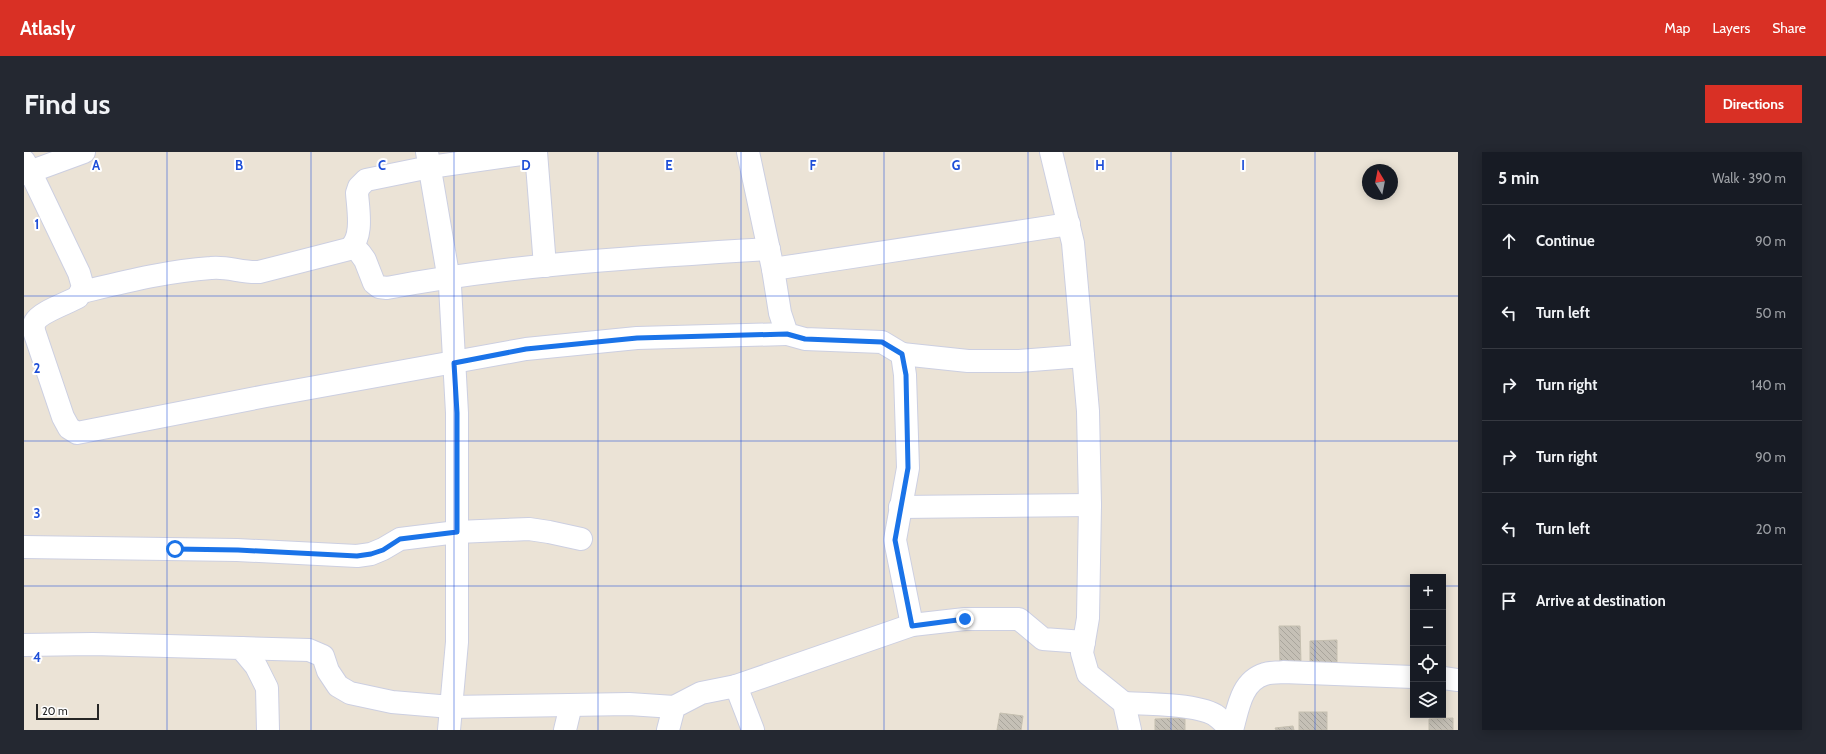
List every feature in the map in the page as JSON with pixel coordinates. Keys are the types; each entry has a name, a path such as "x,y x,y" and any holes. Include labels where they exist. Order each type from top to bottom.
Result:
{"street":[{"path":"84,152 26,169 76,266 82,282 82,292 78,297 41,316 35,320 34,326 34,331 63,417 69,428 77,433 266,396 526,349 637,338 787,334 805,339 882,342 902,354 968,361 1019,362 1083,356"},
{"path":"82,292 181,271 212,267 227,268 245,273 259,272 349,249 357,240 357,193 362,183 372,177 428,160 536,152 545,266"},
{"path":"748,152 771,259 780,313 787,334"},
{"path":"1051,152 1073,243 1088,411 1090,505 1088,618 1082,653 1088,674 1124,703 1183,706 1200,710 1215,715 1232,730 1245,688 1253,679 1265,674 1283,672 1410,677"},
{"path":"428,160 448,276 457,413 457,642 449,730"},
{"path":"353,246 360,253 374,283 379,287 387,288 448,276 614,259 771,259 1069,224"},
{"path":"902,354 906,375 908,468 895,540 912,626"},
{"path":"900,507 1090,505"},
{"path":"24,548 238,550 357,556 383,550 400,539 457,532 529,529 581,539"},
{"path":"24,645 93,644 309,650 323,656 328,671 338,686 350,693 392,702 451,707 629,704 674,707 701,693 736,686 912,626 965,619 1019,619 1043,639 1084,642"},
{"path":"241,648 256,666 267,688 268,730"},
{"path":"1446,678 1458,680"},
{"path":"736,686 753,730"},
{"path":"1124,703 1130,730"},
{"path":"565,730 571,705"},
{"path":"668,730 674,707"}],"building":[{"path":"1279,626 1300,626 1301,663 1280,663"},
{"path":"1337,640 1337,672 1310,672 1310,641"},
{"path":"1299,712 1327,712 1327,730 1299,730"},
{"path":"1000,713 1023,716 1021,730 997,730"},
{"path":"1185,718 1185,730 1155,730 1155,719"},
{"path":"1453,718 1453,730 1429,730 1429,719"},
{"path":"1293,726 1294,730 1276,730 1275,728"}],"route":[{"path":"175,549 238,550 357,556 383,550 400,539 457,532 457,413 454,363 526,349 637,338 787,334 805,339 882,342 902,354 906,375 908,468 895,540 912,626 965,619"}]}
